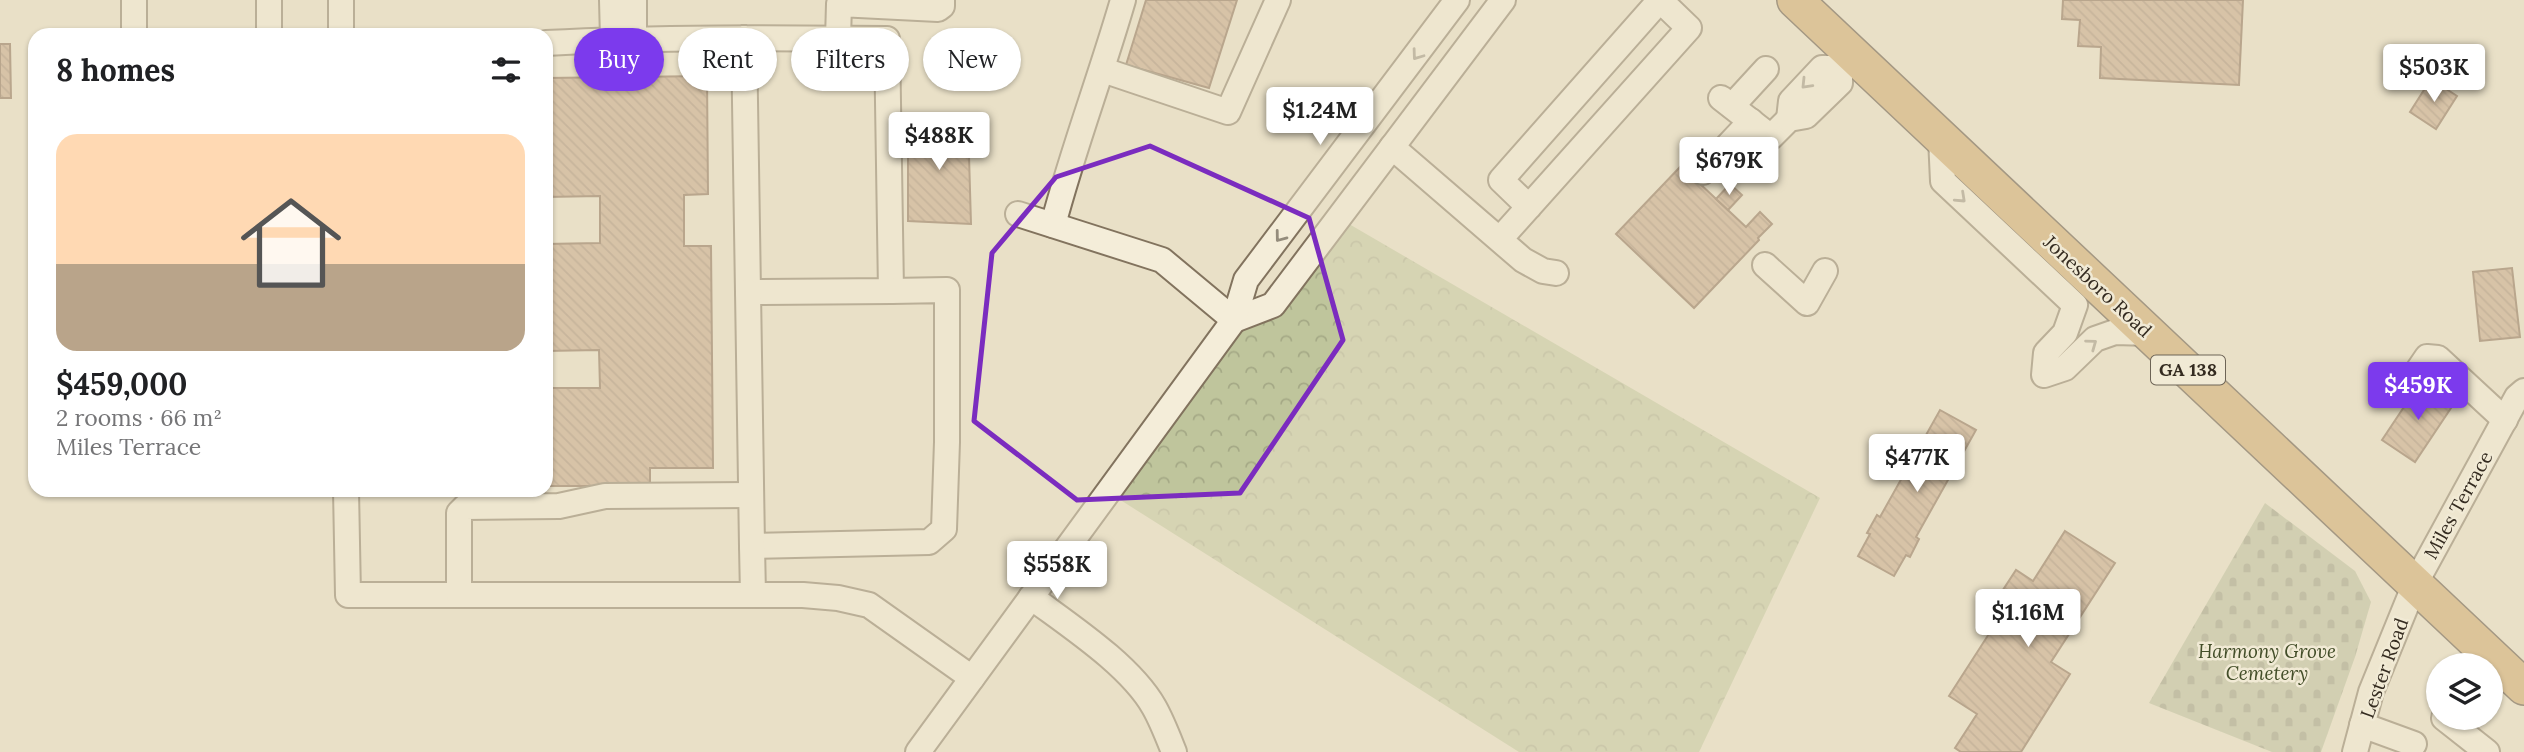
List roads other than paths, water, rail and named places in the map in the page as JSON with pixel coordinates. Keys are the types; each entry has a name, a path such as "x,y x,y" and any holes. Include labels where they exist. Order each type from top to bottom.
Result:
{"highway":[{"name":"Jonesboro Road","path":"1795,0 1846,60 1941,138 2524,687"}],"street":[{"path":"134,0 134,28"},
{"path":"269,0 269,28"},
{"path":"341,0 341,28"},
{"path":"612,0 620,28"},
{"path":"626,28 634,0"},
{"path":"838,28 839,4 938,9 942,6 942,0"},
{"path":"1053,226 1068,169 1103,70 1123,0"},
{"path":"1103,70 1227,112 1278,0"},
{"path":"918,752 1234,320 1246,280 1457,0"},
{"path":"1234,320 1273,305 1503,0"},
{"path":"1466,48 1489,41 1518,0"},
{"path":"1500,240 1689,28 1660,0 1500,180 1529,207"},
{"path":"553,43 574,42"},
{"path":"1735,108 1771,137 1789,119 1806,116 1840,83 1846,60"},
{"path":"1703,172 1735,108 1766,69"},
{"path":"745,91 753,595"},
{"path":"888,91 891,291"},
{"path":"1941,138 1943,181 2075,305 2066,333 2046,353 2044,375 2066,368 2095,339 2115,332 2148,333"},
{"path":"1392,147 1523,260 1543,271 1556,273"},
{"path":"1018,214 1162,260 1234,320"},
{"path":"1765,265 1807,303 1825,271"},
{"path":"748,292 947,290 944,529 929,542 752,546"},
{"path":"2410,382 2427,357 2438,358 2505,420"},
{"name":"Miles Terrace","path":"2415,584 2517,397 2524,391"},
{"path":"459,595 459,513 466,507 559,506 605,496 751,495"},
{"path":"346,497 348,595 753,595 838,598 869,605 972,678"},
{"name":"Lester Road","path":"2355,752 2371,692 2415,584"},
{"path":"1031,597 1097,646 1123,671 1153,705 1174,752"},
{"path":"2362,725 2413,748 2426,730"},
{"path":"2459,730 2487,752"}],"park label":[{"name":"Harmony Grove Cemetery","path":"2267,662"}]}
